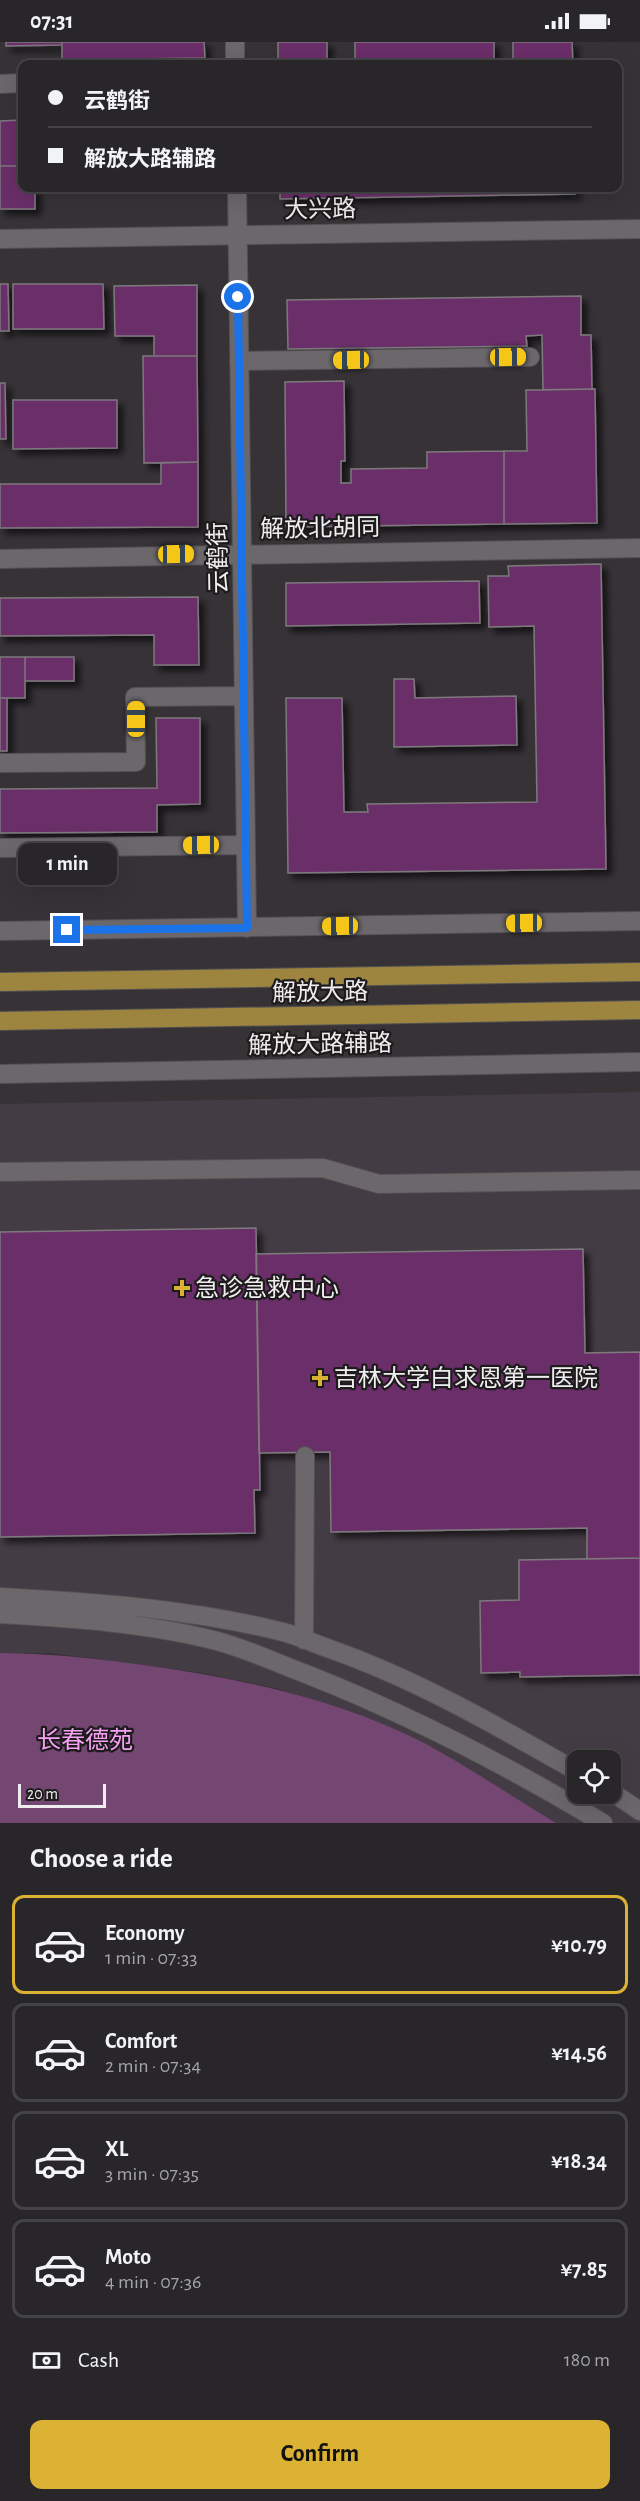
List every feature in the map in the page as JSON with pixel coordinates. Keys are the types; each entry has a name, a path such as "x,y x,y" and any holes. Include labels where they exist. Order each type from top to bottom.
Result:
{"main road":[{"name":"解放大路","path":"0,982 640,972"},
{"name":"解放大路","path":"0,1021 640,1010"}],"street":[{"path":"235,42 235,60"},
{"path":"0,84 18,83"},
{"name":"云鹤街","path":"237,192 247,928"},
{"name":"大兴路","path":"0,238 640,229"},
{"path":"239,361 530,357"},
{"name":"解放北胡同","path":"0,559 242,553 640,548"},
{"path":"0,763 136,762 135,697 244,696"},
{"path":"0,848 246,845"},
{"path":"0,931 640,921"},
{"name":"解放大路辅路","path":"0,1074 640,1062"},
{"path":"0,1172 323,1168 379,1184 640,1180"},
{"path":"304,1640 305,1456"},
{"path":"0,1597 219,1618 304,1640 375,1665 456,1703 567,1766"},
{"path":"0,1614 41,1616 168,1631 218,1641 350,1692 439,1732 516,1772 603,1823"},
{"path":"621,1798 640,1811"}],"shaded area":[{"name":"吉林大学白求恩第一医院","path":"640,1092 640,1823 556,1823 427,1745 364,1717 275,1688 202,1673 50,1653 0,1653 0,1104"}],"green space":[{"name":"长春德苑","path":"0,1653 68,1656 173,1669 248,1683 322,1702 358,1714 428,1745 556,1823 0,1823"}],"building":[{"path":"6,42 62,42 62,45 6,46"},
{"path":"62,42 204,42 205,58 62,60"},
{"path":"278,42 327,42 327,60 278,60"},
{"path":"355,42 494,42 494,60 355,60"},
{"path":"513,42 572,42 573,60 513,60"},
{"path":"18,120 18,166 0,166 0,121"},
{"path":"0,166 18,166 18,192 35,192 35,209 0,209"},
{"path":"280,192 575,192 575,194 280,199"},
{"path":"0,284 8,284 9,331 0,331"},
{"path":"13,284 103,284 104,329 13,329"},
{"path":"197,285 197,356 154,356 154,336 115,336 114,286"},
{"path":"581,296 581,335 591,335 592,389 543,390 542,335 526,336 527,346 288,349 287,300"},
{"path":"143,356 197,356 198,462 144,463"},
{"path":"344,381 345,461 341,461 341,483 351,483 351,469 427,468 427,452 504,451 504,524 286,527 285,382"},
{"path":"0,383 5,383 6,439 0,439"},
{"path":"595,389 597,523 504,524 504,451 527,451 526,390"},
{"path":"13,400 117,400 117,448 13,449"},
{"path":"198,462 198,527 0,528 0,484 161,484 161,463"},
{"path":"601,564 606,869 288,873 286,698 342,698 344,812 368,812 367,804 537,802 534,626 489,627 488,576 509,576 508,566"},
{"path":"479,581 480,623 286,626 286,583"},
{"path":"198,597 199,665 154,665 154,635 0,636 0,598"},
{"path":"0,657 25,657 25,698 0,698"},
{"path":"25,657 74,657 74,681 25,681"},
{"path":"394,679 414,679 415,698 516,696 517,745 394,747"},
{"path":"0,698 7,698 7,751 0,751"},
{"path":"156,718 200,718 200,804 157,805 157,832 0,833 0,789 157,788"},
{"path":"256,1228 260,1490 254,1490 255,1533 0,1537 0,1232"},
{"path":"583,1249 585,1353 640,1352 640,1558 587,1559 587,1528 331,1532 330,1452 259,1453 256,1254"},
{"path":"640,1558 640,1675 520,1677 520,1672 481,1673 480,1601 519,1600 519,1560"}],"place":[{"name":"急诊急救中心","path":"182,1288"},
{"name":"吉林大学白求恩第一医院","path":"320,1378"}],"route":[{"path":"67,930 247,928 238,297"}]}
